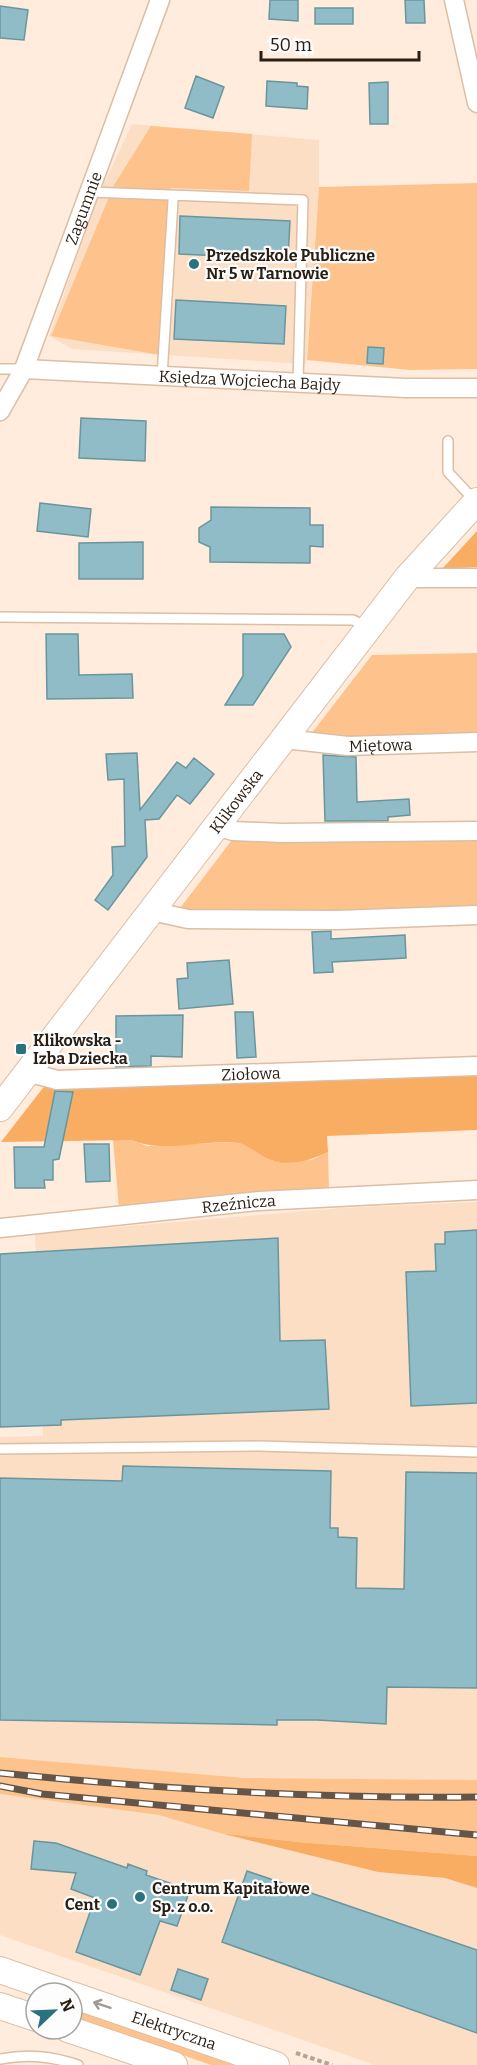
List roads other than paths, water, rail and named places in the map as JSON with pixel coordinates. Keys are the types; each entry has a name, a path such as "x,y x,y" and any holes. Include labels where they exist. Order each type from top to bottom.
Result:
{"street":[{"name":"Zagumnie","path":"0,411 24,369 159,0"},
{"path":"454,0 477,103"},
{"name":"Księdza Wojciecha Bajdy","path":"24,369 406,388 477,388"},
{"name":"Klikowska","path":"0,1108 285,739 406,578 477,501"},
{"path":"406,578 477,578"},
{"name":"Miętowa","path":"285,739 348,746 477,742"},
{"path":"216,826 233,831 282,833 477,831"},
{"path":"151,911 188,920 338,920 477,915"},
{"name":"Ziołowa","path":"27,1072 57,1080 477,1066"},
{"name":"Rzeźnicza","path":"0,1228 259,1201 477,1190"},
{"path":"0,1970 32,1981"},
{"name":"Elektryczna","path":"84,1999 276,2065"},
{"path":"0,2006 24,2014"},
{"name":"Elektryczna","path":"84,2034 174,2065"}],"lane":[{"path":"90,192 303,200 298,383"},
{"path":"162,376 173,201"},
{"path":"0,369 24,369"},
{"path":"448,441 448,472 477,501"},
{"path":"0,617 353,620 368,628"},
{"path":"0,1449 258,1446 477,1452"},
{"path":"0,2058 42,2055 78,2065"}],"railway":[{"path":"0,1773 238,1792 477,1797"},
{"path":"0,1786 42,1794 477,1835"}],"place":[{"name":"Przedszkole Publiczne Nr 5 w Tarnowie","path":"194,264"},
{"name":"Klikowska - Izba Dziecka","path":"21,1049"},
{"name":"Centrum Kapitałowe Sp. z o.o.","path":"140,1897"},
{"name":"Cent","path":"112,1904"}]}
